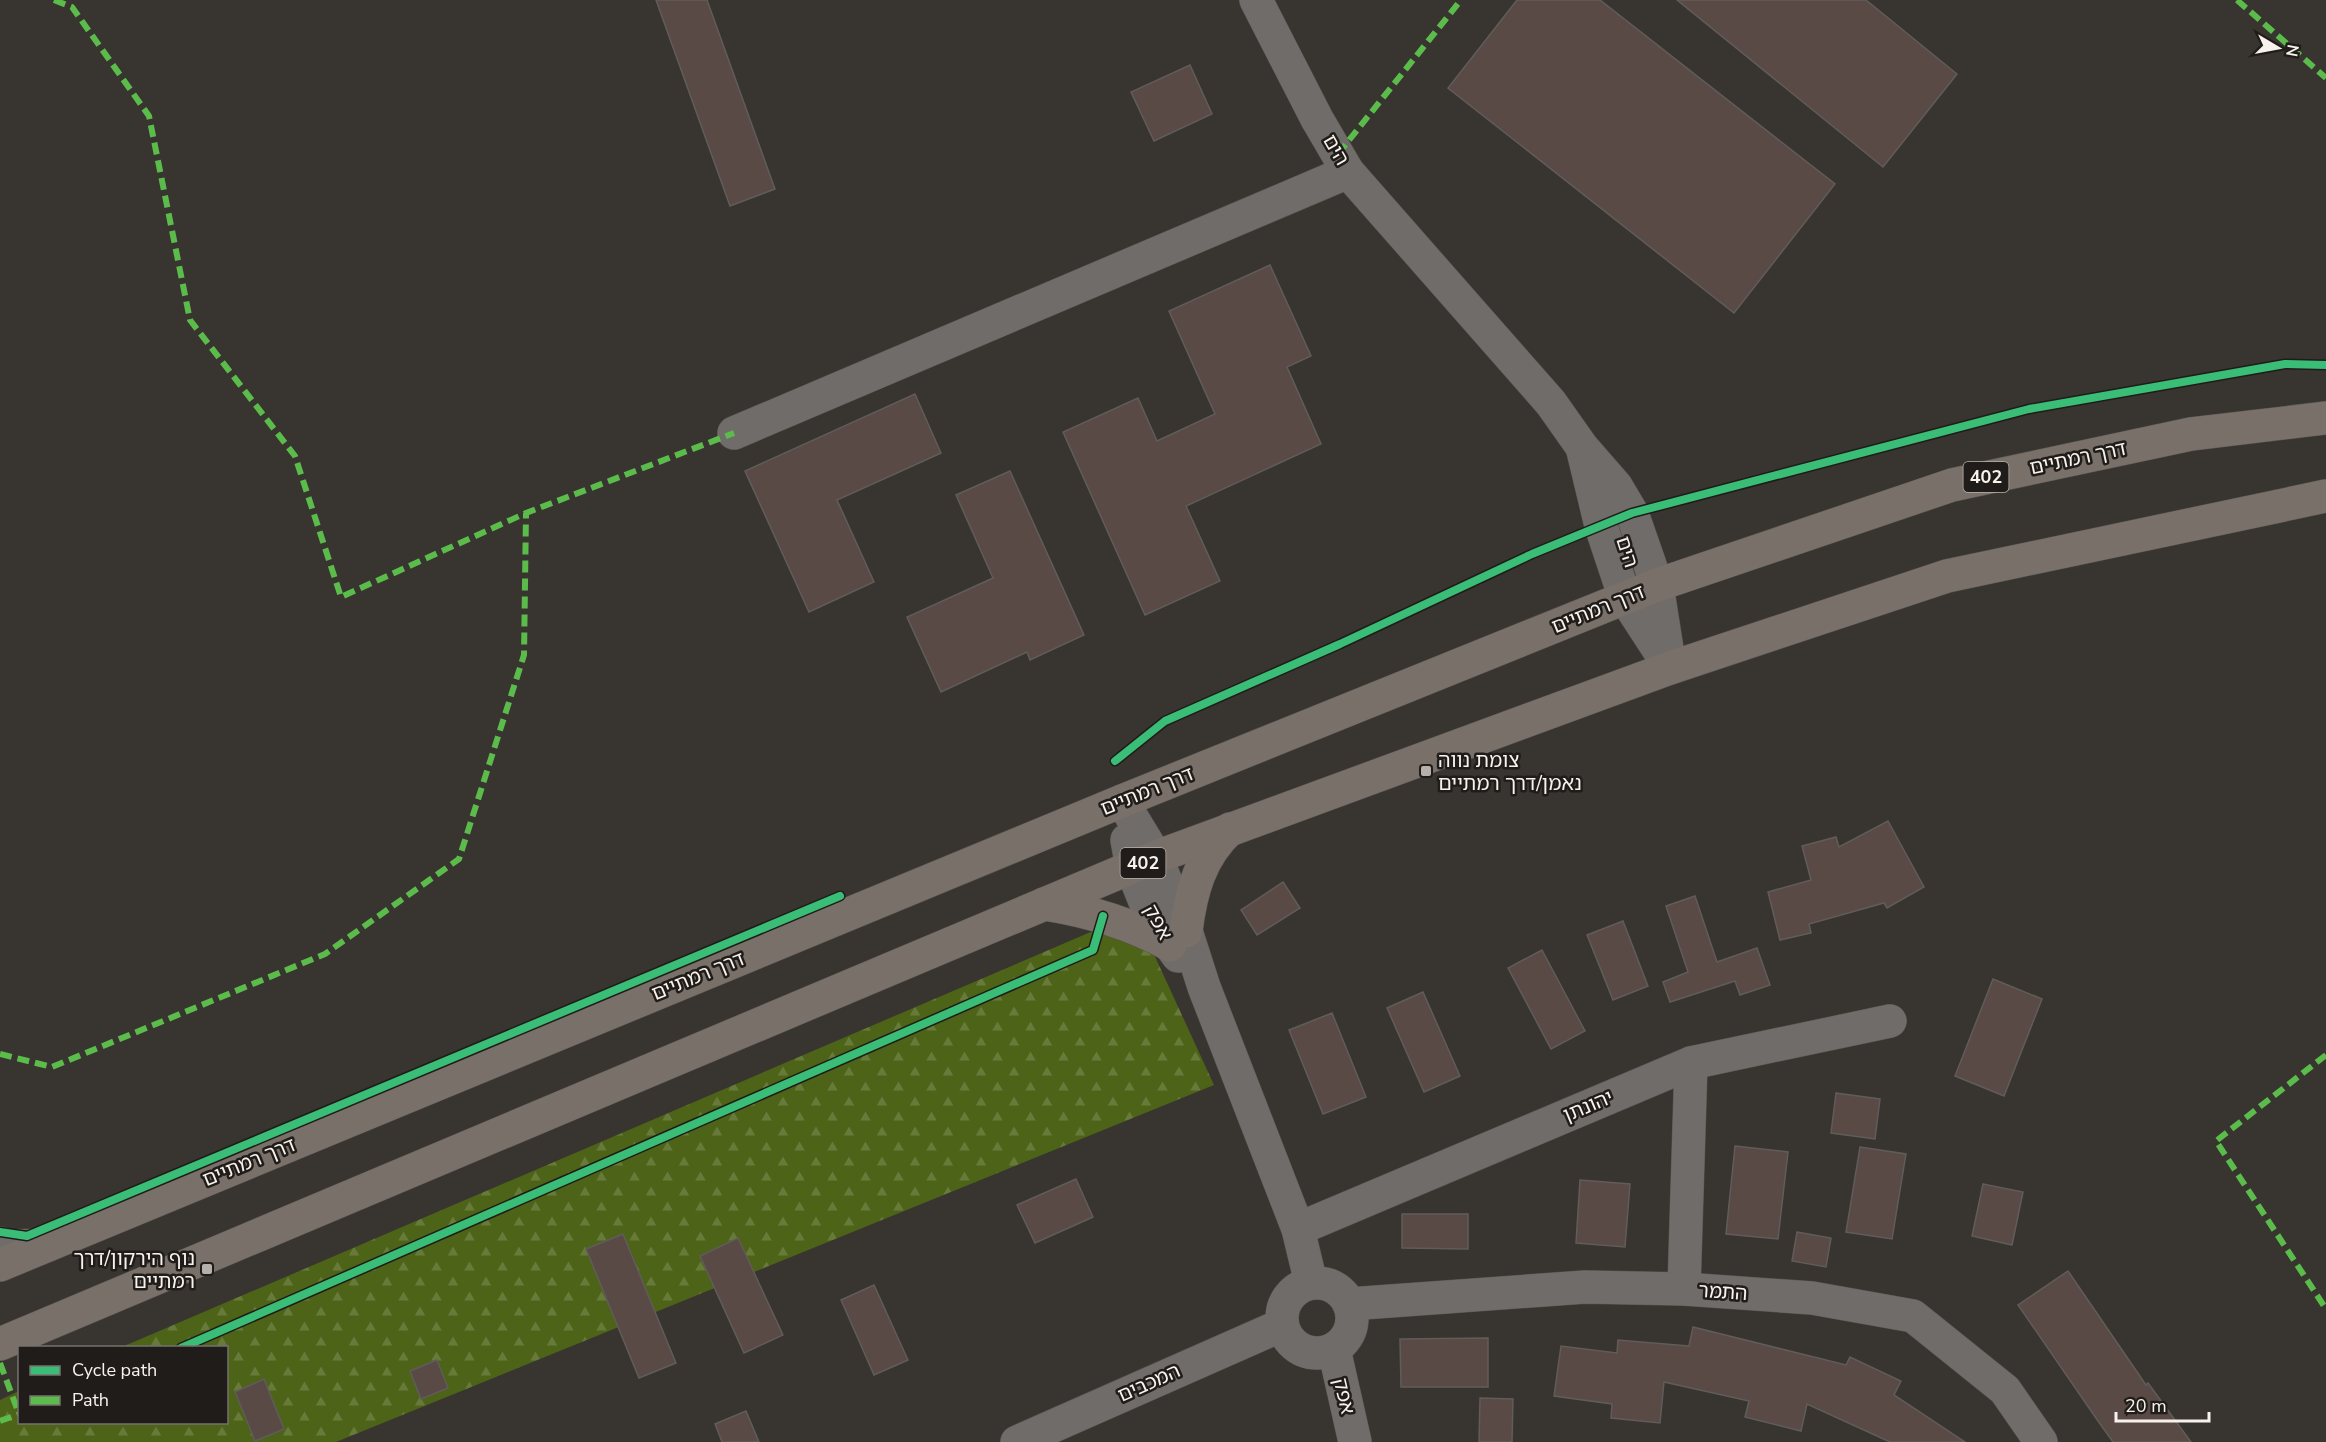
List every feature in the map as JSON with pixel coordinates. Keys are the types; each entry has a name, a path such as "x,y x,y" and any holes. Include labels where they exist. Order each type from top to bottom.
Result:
{"main road":[{"name":"דרך רמתיים","path":"0,1264 1122,801 1657,585 1952,485 2191,434 2326,418"},
{"name":"402","path":"0,1344 1044,904 1231,828 1670,668 1947,576 2326,496"},
{"path":"1044,904 1103,916 1178,938 1200,869 1210,851 1231,828"}],"street":[{"name":"הים","path":"1256,0 1317,119 1348,172 1551,403 1582,447 1616,486 1632,513 1657,585 1670,668"},
{"path":"734,433 1348,172"},
{"name":"הים","path":"1582,447 1601,526 1625,598 1670,668"},
{"name":"אפק","path":"1122,801 1144,863 1156,923 1178,938 1204,987 1298,1229 1311,1283"},
{"name":"יהונתן","path":"1298,1229 1691,1063 1890,1021"},
{"path":"1684,1289 1691,1063"},
{"path":"0,1243 13,1246 48,1245"},
{"path":"1311,1283 1334,1287 1349,1304 1352,1325 1348,1335 1334,1350 1323,1353 1301,1350 1292,1344 1282,1325 1281,1314 1291,1293 1311,1283"},
{"name":"התמר","path":"1349,1304 1585,1287 1684,1289 1812,1298 1913,1316 2005,1390 2041,1442"},
{"name":"המכבים","path":"1017,1442 1282,1325"},
{"name":"אפק","path":"1334,1350 1355,1442"}],"green space":[{"path":"1135,913 1214,1085 336,1442 0,1442 0,1400 18,1391 18,1424 228,1424 228,1346 124,1346"}],"building":[{"path":"656,0 707,0 775,189 730,206"},
{"path":"1517,0 1600,0 1835,184 1734,313 1448,88"},
{"path":"1677,0 1866,0 1957,74 1883,167"},
{"path":"1190,65 1212,114 1154,141 1131,92"},
{"path":"1270,265 1311,356 1287,367 1321,444 1186,506 1220,581 1145,615 1063,432 1138,398 1157,441 1215,414 1169,311"},
{"path":"915,394 941,453 837,500 874,582 809,612 745,471"},
{"path":"1010,471 1084,635 1030,660 1027,652 941,692 907,617 993,578 956,495"},
{"path":"1888,821 1924,887 1887,908 1884,903 1809,924 1811,933 1780,940 1768,892 1811,880 1802,846 1836,837 1839,847"},
{"path":"1283,882 1300,908 1257,935 1241,910"},
{"path":"1695,896 1717,962 1757,948 1770,985 1740,995 1735,981 1670,1002 1663,982 1688,972 1666,906"},
{"path":"1623,921 1648,986 1613,1000 1587,935"},
{"path":"1542,950 1585,1031 1551,1049 1508,968"},
{"path":"1993,979 2042,999 2004,1096 1955,1076"},
{"path":"1423,992 1460,1076 1424,1092 1387,1008"},
{"path":"1332,1013 1366,1097 1323,1114 1289,1030"},
{"path":"1836,1093 1880,1099 1875,1139 1831,1133"},
{"path":"1735,1146 1788,1152 1778,1239 1726,1234"},
{"path":"1860,1147 1906,1154 1892,1239 1846,1232"},
{"path":"1076,1179 1093,1217 1035,1243 1017,1205"},
{"path":"1580,1180 1630,1184 1625,1247 1576,1243"},
{"path":"1983,1184 2023,1192 2012,1245 1972,1236"},
{"path":"1402,1214 1468,1214 1468,1249 1402,1248"},
{"path":"1797,1232 1831,1238 1826,1267 1792,1261"},
{"path":"623,1234 676,1363 639,1378 586,1249"},
{"path":"738,1238 783,1335 744,1353 700,1256"},
{"path":"2068,1271 2146,1385 2148,1383 2191,1442 2113,1442 2018,1305"},
{"path":"874,1285 908,1360 874,1375 841,1300"},
{"path":"1693,1327 1846,1365 1850,1357 1901,1381 1894,1395 1965,1442 1890,1442 1807,1404 1801,1431 1745,1417 1749,1401 1664,1382 1660,1423 1611,1418 1612,1404 1554,1396 1561,1346 1617,1353 1618,1340 1689,1346"},
{"path":"1488,1338 1488,1387 1401,1387 1400,1339"},
{"path":"437,1360 448,1388 421,1399 410,1371"},
{"path":"264,1379 284,1429 255,1441 235,1392"},
{"path":"1480,1398 1513,1399 1512,1442 1479,1442"},
{"path":"746,1411 759,1442 722,1442 715,1424"}],"marked path":[{"path":"54,0 72,7 149,116 190,320 295,456 341,597 526,513 734,433"},
{"path":"1338,154 1461,0"},
{"path":"2237,0 2326,78"},
{"path":"0,1054 52,1067 325,954 459,859 524,655 526,513"},
{"path":"2326,1055 2216,1141 2326,1309"},
{"path":"0,1363 18,1411"},
{"path":"0,1421 18,1415"}],"cycle path":[{"path":"1115,761 1165,721 1340,644 1532,554 1632,513 2029,409 2285,364 2326,365"},
{"path":"0,1232 27,1236 840,896"},
{"path":"186,1346 1093,950 1103,916"}],"place":[{"name":"צומת נווה נאמן/דרך רמתיים","path":"1426,771"},
{"name":"נוף הירקון/דרך רמתיים","path":"207,1269"}]}
